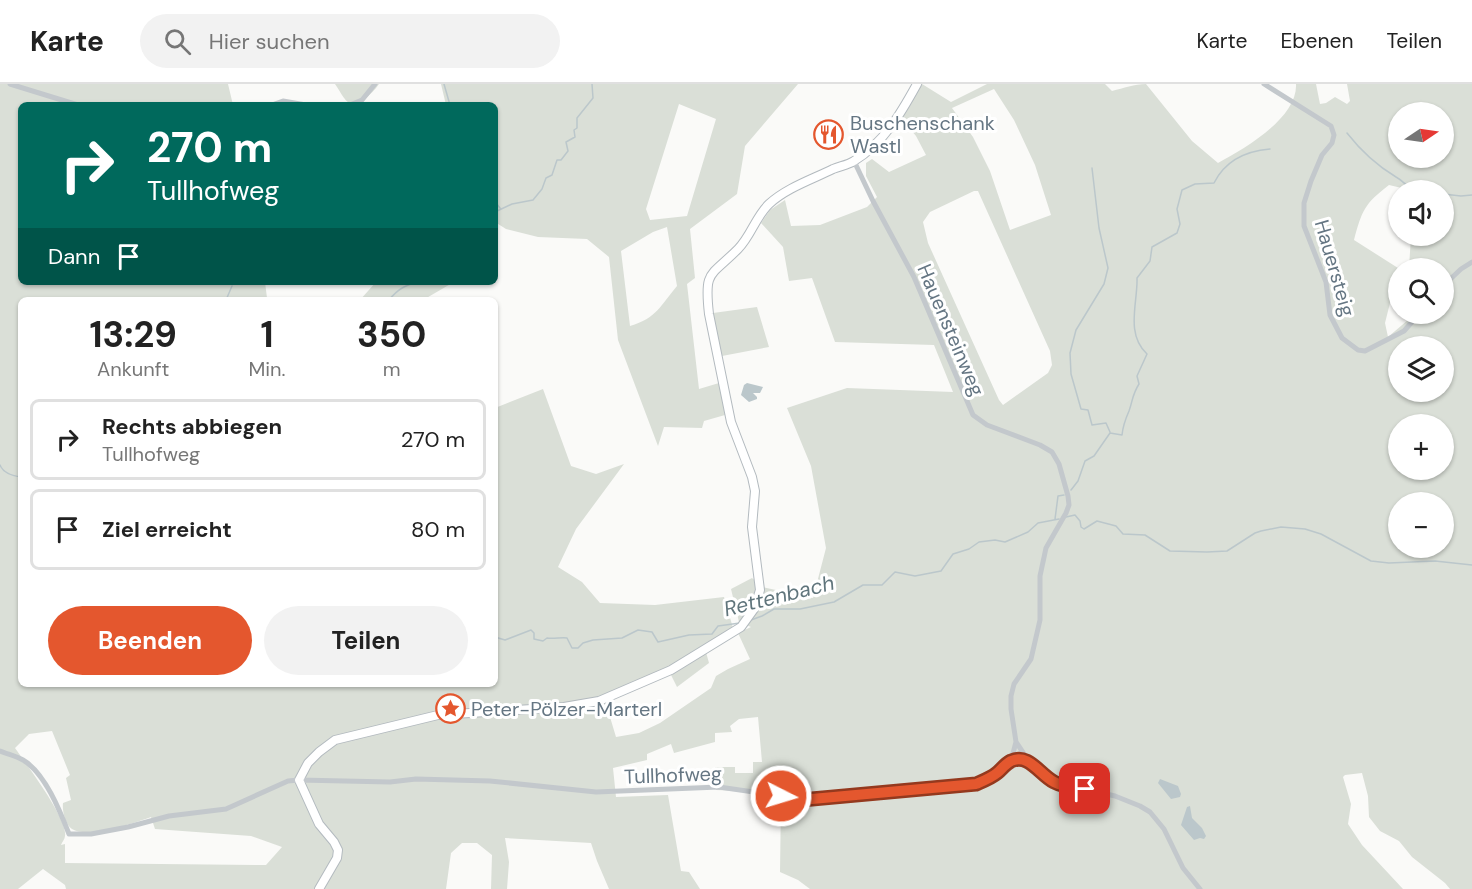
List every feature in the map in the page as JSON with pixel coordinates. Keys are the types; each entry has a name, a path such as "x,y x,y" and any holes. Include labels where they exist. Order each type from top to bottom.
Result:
{"street":[{"path":"10,84 68,102"},
{"path":"358,102 375,84"},
{"path":"319,889 337,858 338,850 319,824 299,780 308,763 335,740 438,715 564,707 599,700 671,670 741,627 748,618 757,602 760,590 752,527 755,491 731,422 707,296 708,280 712,273 739,248 770,202 854,161 878,142 889,130 917,84"},
{"name":"Hauersteig","path":"1264,84 1331,126 1334,135 1311,181 1304,203 1304,226 1326,282 1330,315 1342,338 1358,350 1365,351 1404,331 1410,324"},
{"name":"Hauensteinweg","path":"854,161 914,277 968,408 973,415 987,425 1040,445 1052,452 1059,464 1068,495 1069,505 1066,513 1046,548 1040,576 1040,620 1031,659 1014,684 1011,696 1016,742 1011,761"},
{"path":"1454,275 1472,262"},
{"name":"Hauensteinweg","path":"1016,742 1028,760"},
{"name":"Tullhofweg","path":"0,751 22,760 37,774 62,814 69,834 91,834 169,816 226,809 288,781 299,780 490,781 607,792 718,787 801,800 976,784 996,774 1011,761"},
{"path":"1011,761 1028,760 1054,782 1115,796 1150,812 1164,829 1183,868 1200,889"}],"shaded area":[{"path":"0,84 228,84 232,102 18,102 18,285 265,285 267,297 18,297 18,687 498,687 498,407 543,389 571,466 596,474 624,464 576,529 558,567 582,582 600,603 655,605 724,597 733,628 704,645 709,663 677,687 667,667 604,697 616,737 639,733 660,723 711,688 716,676 750,659 738,633 751,627 739,622 731,589 752,578 762,587 813,598 826,548 811,466 787,408 847,388 953,392 934,345 835,342 812,278 789,281 783,247 761,223 770,210 785,200 791,226 820,225 867,207 877,197 866,176 866,163 872,159 889,172 926,155 916,136 901,118 922,84 951,102 987,84 1105,84 1112,91 1146,84 1192,141 1218,163 1255,141 1279,120 1294,97 1296,84 1316,84 1320,104 1335,97 1347,104 1350,101 1347,84 1472,84 1472,889 1450,889 1412,857 1399,841 1380,831 1369,817 1368,796 1362,773 1343,777 1351,804 1348,824 1362,845 1403,889 810,889 798,880 780,872 781,799 741,791 716,790 715,767 735,767 735,773 753,773 753,762 762,762 758,717 739,719 730,726 732,732 715,733 715,742 674,753 671,744 647,754 647,760 613,768 616,797 668,795 681,871 689,872 700,889 609,889 591,843 505,838 509,862 507,889 491,889 492,855 477,843 462,843 451,853 446,889 66,889 65,885 43,869 18,889 0,889","holes":["994,89 1014,120 1035,165 1051,215 1010,230 990,171 973,137 952,108","978,191 1050,351 1052,365 1048,373 1003,405 928,243 923,222 930,212","52,731 70,775 66,778 71,800 63,803 63,806 66,820 72,829 79,832 100,831 151,817 155,829 251,836 282,847 266,865 65,863 65,844 61,845 65,837 60,817 15,748 29,734"]},
{"path":"335,84 379,84 360,102 348,102"},
{"path":"441,84 798,84 745,146 737,194 690,229 695,278 687,284 699,389 719,383 725,415 704,421 702,428 664,427 658,446 618,340 609,257 587,239 538,237 506,229 498,224 498,102 445,102","holes":["679,104 716,119 687,216 650,220 646,209","667,227 677,286 652,315 630,326 621,251 653,232"]},
{"path":"373,285 449,285 428,297 363,297"},
{"path":"757,307 769,347 722,356 713,313"},
{"path":"747,383 763,387 760,393 753,393 757,399 749,402 741,395"},
{"path":"1160,779 1178,786 1180,797 1171,799 1158,783"},
{"path":"1190,806 1192,818 1206,836 1204,839 1194,840 1181,825 1187,807"}],"waterway":[{"path":"444,84 449,102"},
{"path":"498,211 512,204 533,200 542,189 546,178 552,175 557,160 561,160 568,151 566,142 575,137 577,118 593,98 592,84"},
{"path":"1347,133 1375,163 1401,180"},
{"path":"1071,490 1078,481 1085,461 1094,456 1110,433 1122,435 1124,423 1139,384 1137,376 1147,354 1140,346 1134,327 1137,278 1150,261 1152,247 1177,233 1180,224 1177,209 1182,190 1195,184 1214,183 1224,169 1237,158 1270,149"},
{"path":"1092,168 1099,228 1108,268 1104,284 1076,330 1070,353 1071,374 1081,409 1088,410 1092,425 1106,423 1110,432"},
{"path":"1454,195 1472,195"},
{"path":"392,297 402,288 410,285"},
{"path":"227,297 232,286"},
{"name":"Rettenbach","path":"0,465 6,472 18,476"},
{"path":"1055,519 1058,496 1064,495"},
{"name":"Rettenbach","path":"1066,517 1075,515 1084,529 1097,521 1116,526 1123,534 1145,535 1170,551 1227,551 1255,533 1281,527 1305,529 1321,534 1371,561 1389,563 1435,561 1472,565"},
{"name":"Rettenbach","path":"751,620 774,609 800,609 834,602 863,585 882,585 895,572 915,576 941,571 953,554 969,549 979,542 995,540 1005,542 1028,532 1038,523 1059,519"},
{"name":"Rettenbach","path":"498,638 505,640 531,630 534,633 534,639 543,641 547,638 567,638 572,648 578,648 583,643 622,638 638,630 652,632 658,642 689,635 712,634 718,626 740,623"}],"place":[{"name":"Buschenschank Wastl","path":"829,134"},
{"name":"Peter-Pölzer-Marterl","path":"450,709"}],"route":[{"path":"781,796 801,800 976,784 996,774 1011,761 1020,759 1028,760 1054,782 1085,789"}]}
